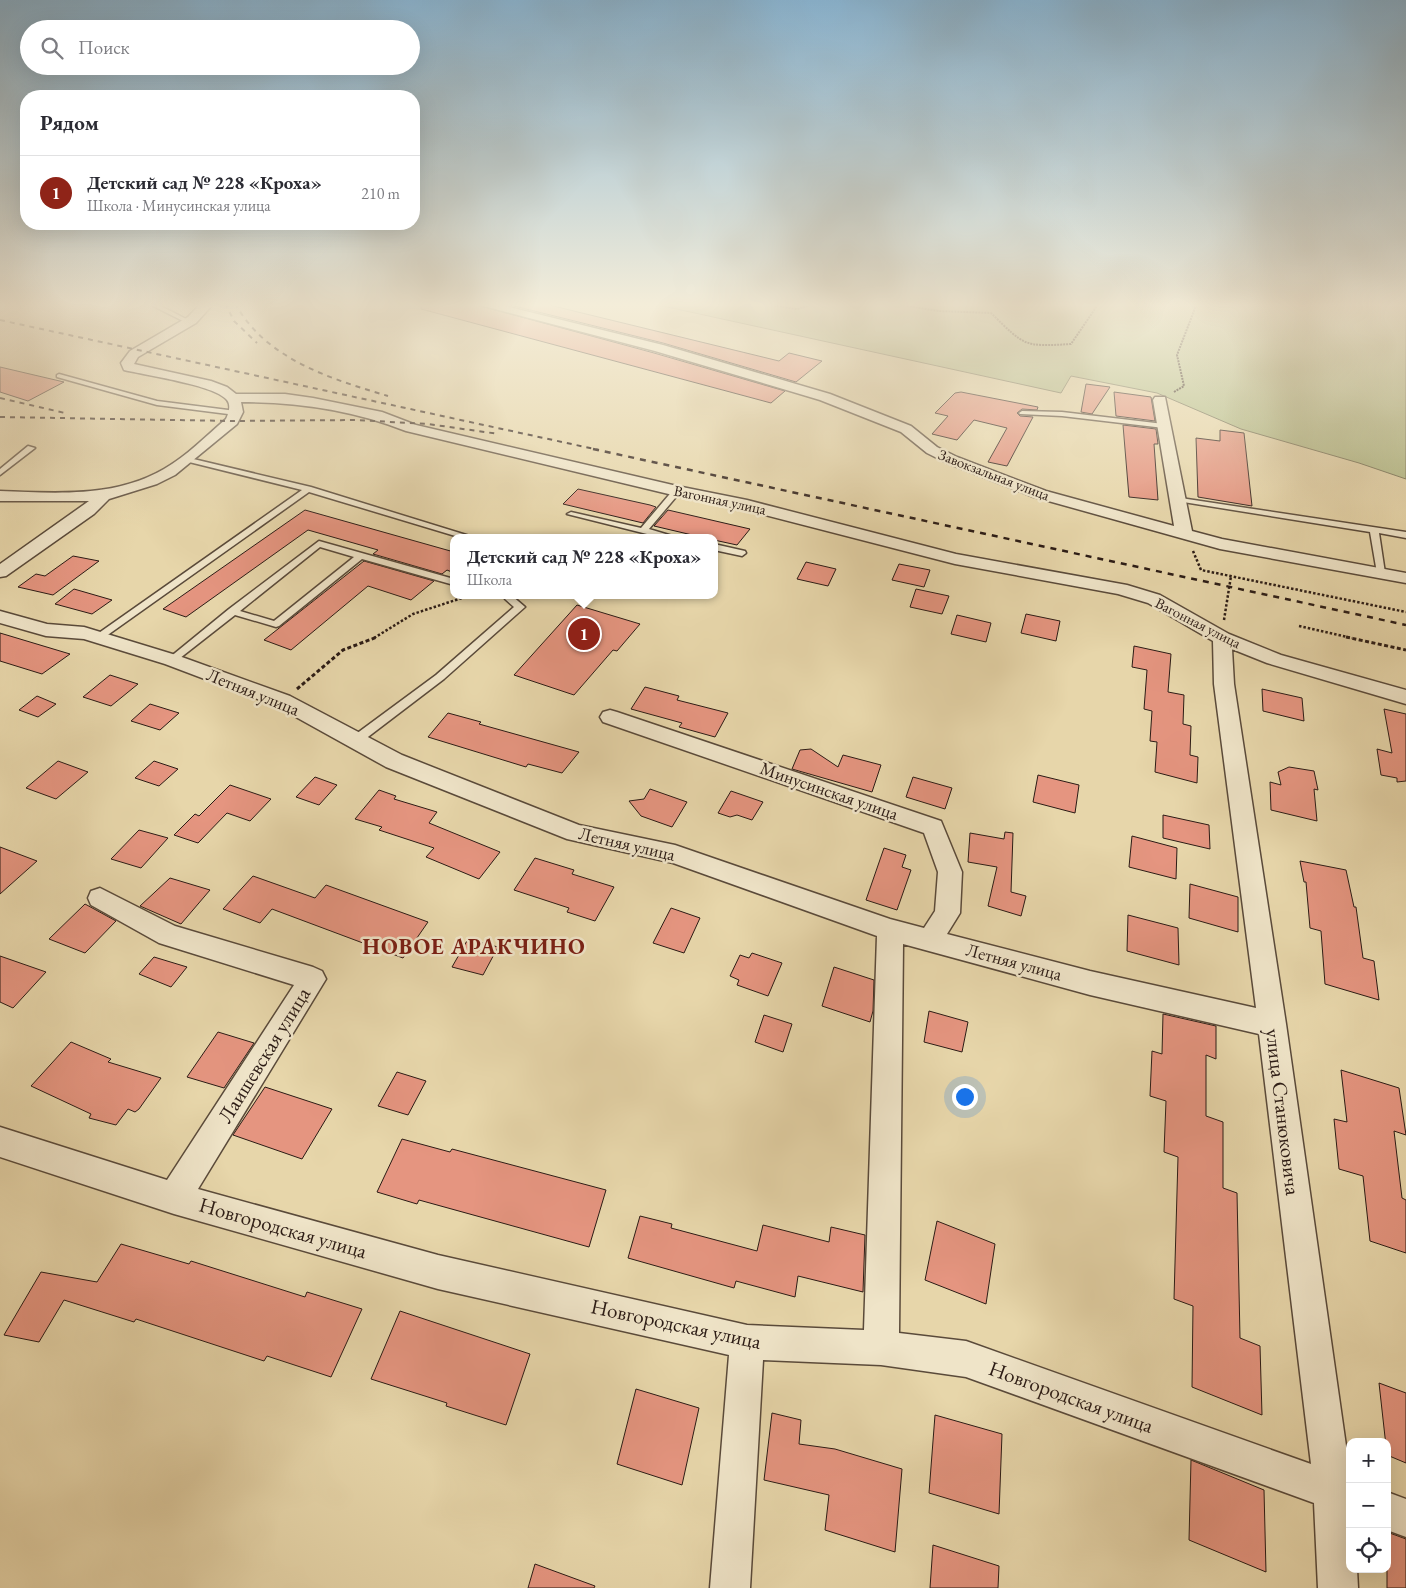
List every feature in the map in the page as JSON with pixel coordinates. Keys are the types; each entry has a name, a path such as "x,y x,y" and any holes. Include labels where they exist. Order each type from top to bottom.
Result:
{"street":[{"name":"Вагонная улица","path":"172,377 206,384 222,390 235,406 285,398 377,415 411,428 677,491 747,505 955,559 1121,589 1154,599 1222,638 1274,659 1406,697"},
{"name":"Завокзальная улица","path":"758,377 825,397 906,429 932,450 1049,497 1186,536 1271,555 1406,578"},
{"path":"1160,400 1177,498 1186,536"},
{"path":"0,496 58,498 103,496 152,481 188,460 218,434 235,406"},
{"path":"0,572 88,511 103,496"},
{"name":"Летняя улица","path":"0,617 46,630 84,633 99,637 172,660 283,701 394,761 575,833 675,854 890,930 1090,983 1272,1024"},
{"name":"улица Станюковича","path":"1222,638 1224,684 1341,1494 1338,1588"},
{"name":"Минусинская улица","path":"610,717 933,827 950,872 947,913 930,940"},
{"name":"Лаишевская улица","path":"100,898 168,935 312,979 174,1198"},
{"path":"881,1348 890,930"},
{"name":"Новгородская улица","path":"0,1142 174,1198 438,1272 747,1342 881,1348 966,1359 1341,1494"},
{"path":"730,1588 747,1342"},
{"path":"1391,1512 1406,1518"}],"lane":[{"path":"64,377 157,403 235,406"},
{"path":"1022,413 1062,414 1164,426"},
{"path":"0,473 31,448"},
{"path":"188,460 308,489 459,534"},
{"path":"99,637 308,489"},
{"path":"643,530 677,491"},
{"path":"1177,498 1406,535"},
{"path":"571,514 659,534"},
{"path":"1374,531 1381,573"},
{"path":"172,660 319,544 450,581"},
{"path":"718,547 742,553"},
{"path":"232,611 276,624 360,556"},
{"path":"356,740 440,677 520,607 511,599"}],"path":[{"path":"1160,400 1184,386 1182,377"},
{"path":"1201,570 1406,612"},
{"path":"1222,638 1231,576"},
{"path":"283,701 343,650 383,634 413,614 459,599"},
{"path":"1299,626 1406,650"}],"green space":[{"path":"988,377 1070,377 1061,393"},
{"path":"1077,377 1406,377 1406,479 1359,463 1241,429 1157,393"}],"building":[{"path":"0,377 43,377 64,382 28,401 0,392"},
{"path":"675,377 737,377 785,391 771,403"},
{"path":"779,377 802,377 796,382"},
{"path":"1086,384 1110,387 1092,414 1081,412"},
{"path":"961,392 1038,407 1037,410 1022,409 1017,413 1020,416 1033,417 1007,466 988,462 1007,428 974,420 957,440 932,434 948,416 935,413 955,393"},
{"path":"1114,392 1151,397 1155,421 1116,416"},
{"path":"1123,425 1156,429 1158,444 1154,444 1158,500 1129,497"},
{"path":"1220,430 1244,433 1252,506 1198,497 1196,438 1220,441"},
{"path":"578,489 656,507 643,523 563,504"},
{"path":"305,510 450,551 450,571 447,570 442,574 373,554 378,550 308,530 186,617 163,609"},
{"path":"668,510 750,529 737,545 718,541 718,534 688,534 654,526"},
{"path":"73,556 99,561 53,595 18,587 36,574 45,576"},
{"path":"364,561 434,581 411,600 368,586 291,650 264,640"},
{"path":"806,562 836,569 828,586 797,579"},
{"path":"899,564 930,570 924,587 892,580"},
{"path":"74,589 112,600 92,614 55,604"},
{"path":"916,589 949,596 942,614 910,607"},
{"path":"577,605 640,624 617,651 613,650 574,695 514,675"},
{"path":"1026,614 1060,621 1056,641 1021,633"},
{"path":"957,615 991,623 986,642 951,634"},
{"path":"0,633 70,654 42,674 0,661"},
{"path":"1134,646 1171,654 1168,692 1184,695 1183,724 1191,726 1190,755 1198,757 1197,783 1155,772 1157,742 1150,741 1152,711 1144,709 1147,670 1132,667"},
{"path":"110,675 138,684 111,706 83,697"},
{"path":"645,687 679,696 677,700 728,713 715,737 679,727 682,723 631,709"},
{"path":"1262,689 1302,698 1304,721 1263,711"},
{"path":"37,696 56,704 38,717 19,710"},
{"path":"150,704 179,713 160,730 131,721"},
{"path":"1384,709 1406,714 1406,781 1397,782 1397,778 1381,775 1377,749 1392,753"},
{"path":"448,713 481,722 479,724 579,752 562,773 528,764 526,767 428,737"},
{"path":"811,749 838,767 843,755 881,765 872,792 792,769 800,750"},
{"path":"58,761 88,772 56,799 26,788"},
{"path":"154,761 178,769 159,786 135,778"},
{"path":"1289,767 1314,771 1318,790 1314,789 1317,821 1271,810 1270,782 1281,785 1278,772"},
{"path":"1038,775 1079,785 1075,813 1033,802"},
{"path":"315,777 337,785 319,805 296,797"},
{"path":"913,777 952,788 945,809 906,797"},
{"path":"230,785 271,799 250,821 227,813 198,843 174,835 195,814 199,816"},
{"path":"650,789 687,802 672,827 641,816 629,801 644,799"},
{"path":"379,790 396,796 394,799 437,812 429,823 500,852 479,879 426,857 434,848 379,830 382,827 355,819"},
{"path":"731,791 763,802 752,820 737,815 730,817 718,813"},
{"path":"1163,815 1209,825 1210,849 1163,838"},
{"path":"139,830 168,838 141,868 111,859"},
{"path":"1005,832 1013,833 1011,892 1026,896 1021,916 988,906 997,867 968,862 970,833 1004,839"},
{"path":"1132,836 1177,848 1176,879 1129,867"},
{"path":"0,847 37,861 0,894"},
{"path":"884,848 906,855 902,867 911,870 897,910 866,900"},
{"path":"535,858 574,870 572,874 614,887 595,921 567,912 569,908 514,890"},
{"path":"1300,861 1346,870 1354,907 1356,907 1363,958 1374,961 1379,1000 1325,984 1321,931 1310,928 1306,882 1304,882"},
{"path":"253,876 315,898 326,885 428,922 403,958 272,909 260,923 223,909"},
{"path":"170,878 210,890 181,924 140,906"},
{"path":"1190,884 1238,897 1238,932 1189,918"},
{"path":"85,904 116,921 85,953 49,939"},
{"path":"671,908 700,918 684,953 653,943"},
{"path":"1128,915 1178,928 1179,965 1127,951"},
{"path":"468,939 498,947 483,975 452,967"},
{"path":"752,953 782,963 768,996 737,985 739,980 730,976 740,955 749,958"},
{"path":"0,956 46,972 13,1008 0,1002"},
{"path":"154,957 187,967 171,987 139,974"},
{"path":"834,967 874,980 873,1011 870,1022 822,1006"},
{"path":"929,1011 968,1022 962,1052 924,1042"},
{"path":"1163,1014 1216,1026 1216,1059 1206,1055 1206,1116 1223,1122 1223,1188 1237,1193 1240,1338 1260,1346 1262,1415 1192,1387 1193,1306 1174,1299 1178,1157 1164,1152 1166,1101 1150,1096 1152,1051 1162,1054"},
{"path":"764,1015 792,1024 783,1052 755,1042"},
{"path":"218,1032 254,1043 224,1088 187,1077"},
{"path":"71,1042 111,1059 108,1062 161,1078 139,1109 135,1112 128,1109 116,1125 89,1118 91,1114 31,1086"},
{"path":"1341,1070 1399,1088 1406,1135 1394,1131 1402,1198 1406,1200 1406,1253 1370,1241 1363,1176 1339,1169 1334,1119 1347,1122"},
{"path":"397,1072 426,1081 408,1115 378,1106"},
{"path":"265,1087 332,1109 302,1159 233,1135"},
{"path":"402,1139 450,1152 452,1149 606,1190 589,1247 419,1200 417,1204 377,1192"},
{"path":"640,1216 672,1224 671,1228 757,1251 763,1225 829,1242 831,1227 865,1235 863,1292 798,1276 795,1297 736,1281 734,1288 628,1258"},
{"path":"937,1221 995,1244 986,1304 925,1280"},
{"path":"121,1244 189,1264 191,1261 305,1297 307,1292 362,1309 331,1377 267,1356 264,1361 136,1319 134,1322 64,1300 39,1342 4,1335 41,1272 97,1282"},
{"path":"400,1311 530,1354 506,1425 446,1406 447,1403 371,1379"},
{"path":"1379,1383 1406,1393 1406,1463 1391,1457 1391,1438 1385,1438"},
{"path":"636,1389 699,1408 682,1485 617,1464"},
{"path":"772,1413 801,1420 799,1444 835,1449 902,1469 895,1552 825,1530 829,1495 764,1480"},
{"path":"935,1415 1002,1434 999,1514 929,1493"},
{"path":"1191,1460 1264,1490 1266,1572 1189,1540"},
{"path":"1391,1533 1406,1539 1406,1588 1387,1588 1387,1573 1391,1573"},
{"path":"933,1545 999,1566 998,1588 930,1588"},
{"path":"535,1564 595,1586 594,1588 528,1588"}],"railway":[{"path":"263,377 599,450"},
{"path":"331,377 388,396"},
{"path":"0,398 65,413"},
{"path":"0,417 232,421 356,420 428,424 499,434"},
{"path":"593,449 1406,625"}],"place":[{"name":"Детский сад № 228 «Кроха»","path":"584,634"}],"district":[{"name":"НОВОЕ АРАКЧИНО","path":"474,946"}]}
